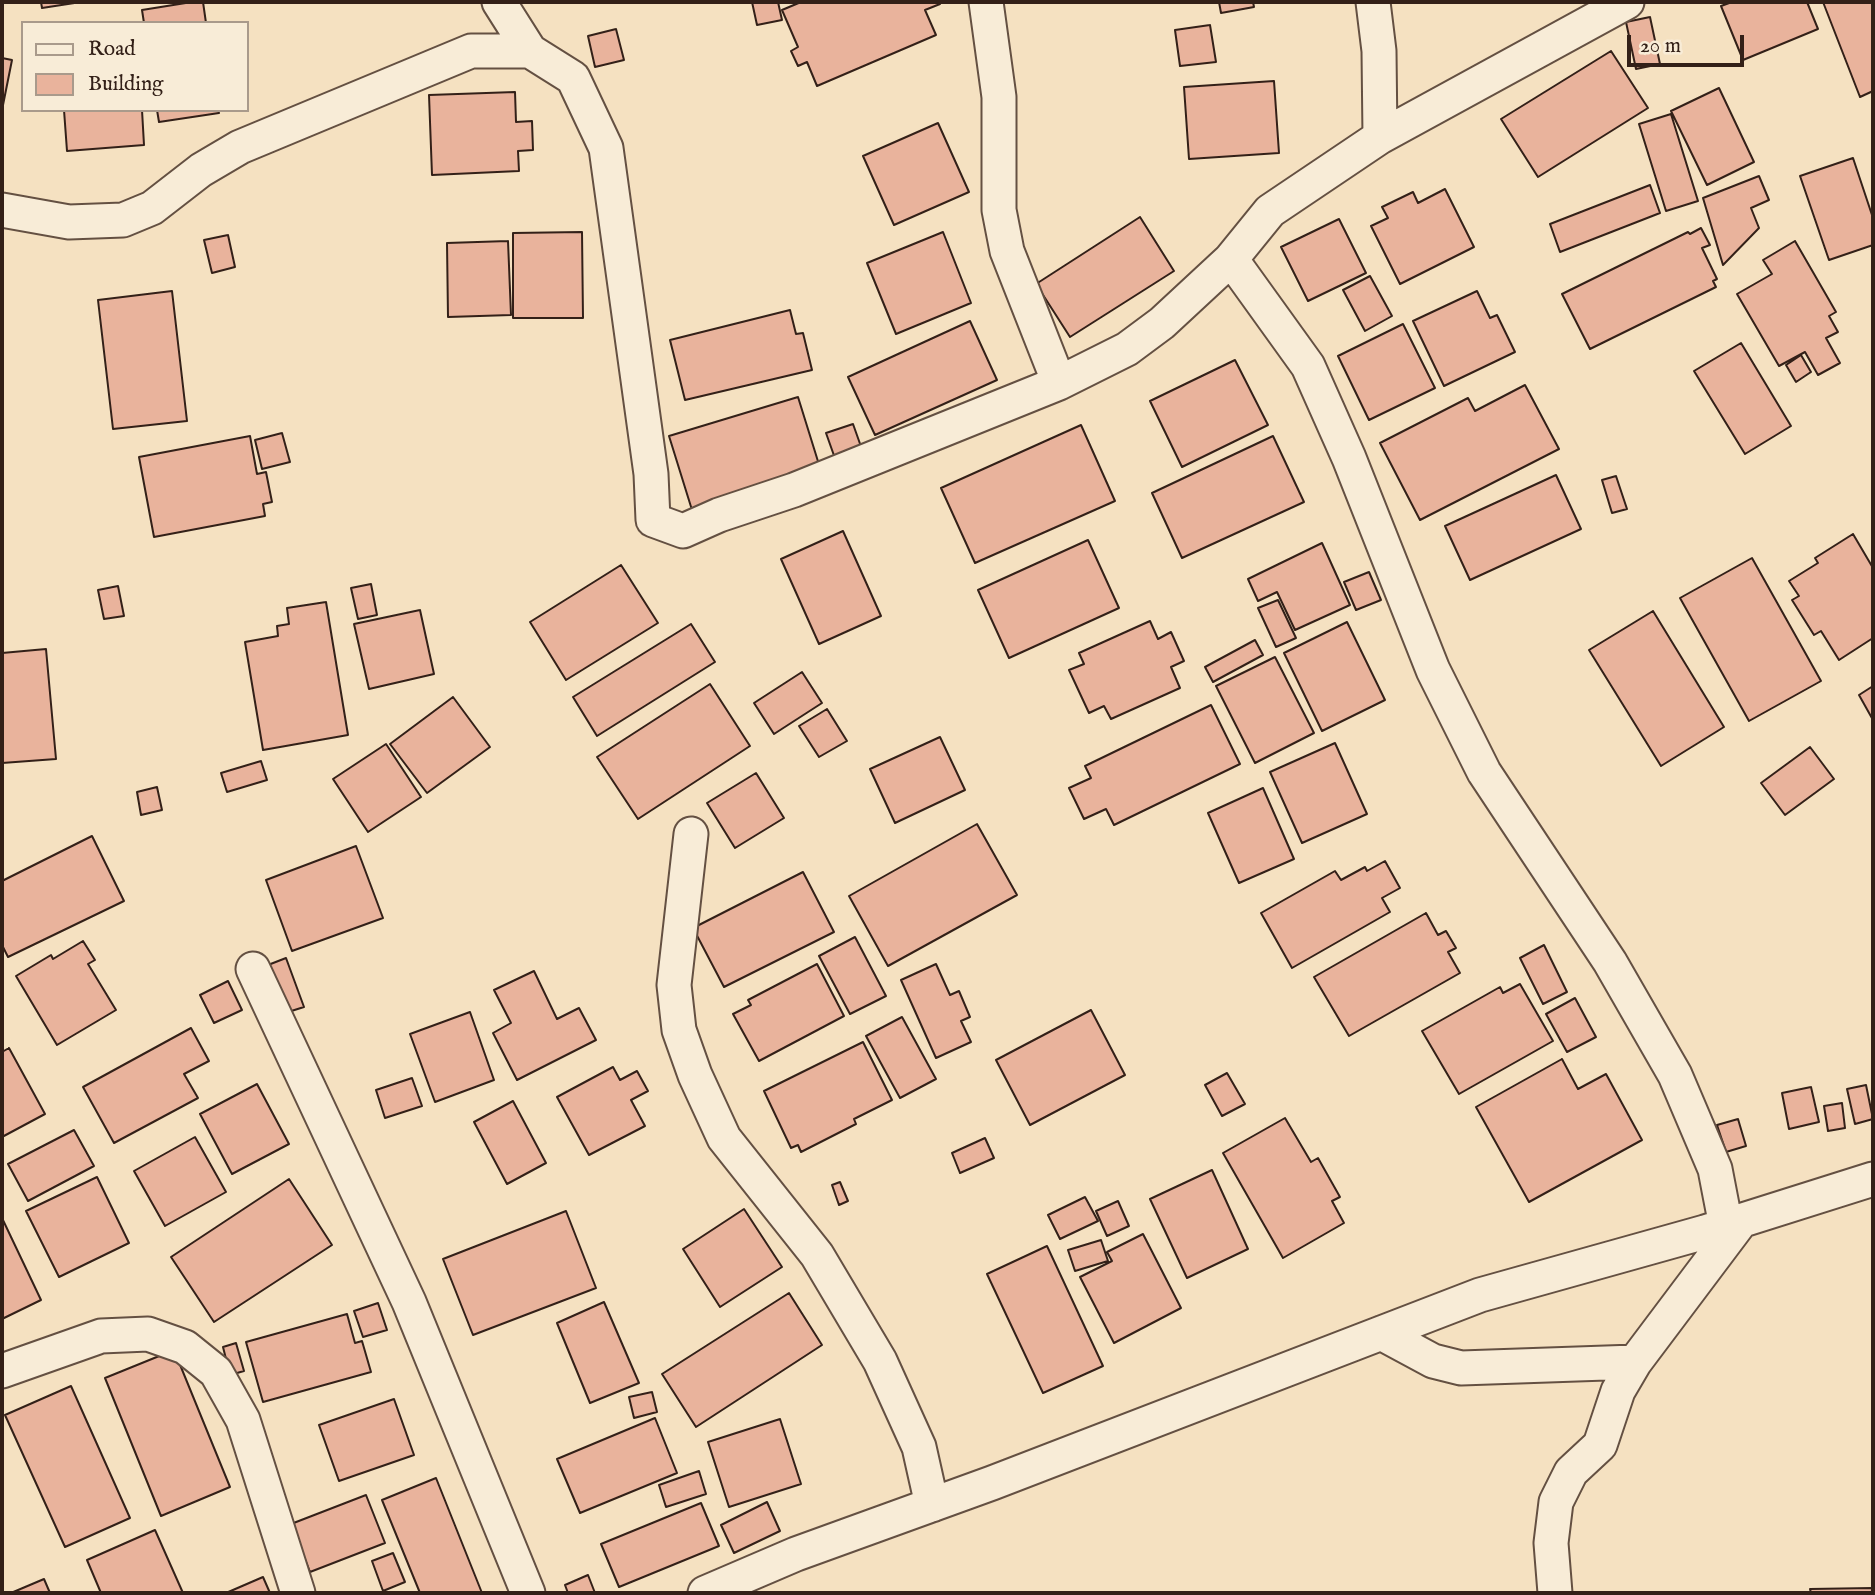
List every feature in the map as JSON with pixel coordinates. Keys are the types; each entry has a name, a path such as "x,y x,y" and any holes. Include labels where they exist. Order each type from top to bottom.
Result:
{"street":[{"path":"499,2 530,51 573,78 606,148 651,474 653,520 683,531 794,490 1059,383 1127,349 1163,323 1231,259 1270,211 1380,137 1627,2"},
{"path":"986,2 999,97 999,210 1007,251 1059,383"},
{"path":"1373,2 1379,51 1380,137"},
{"path":"2,210 69,222 122,220 152,208 201,170 240,147 471,51 530,51"},
{"path":"1231,259 1308,366 1349,458 1433,670 1484,772 1609,962 1675,1076 1715,1169 1734,1223"},
{"path":"691,834 674,985 679,1030 695,1075 724,1138 817,1255 880,1361 919,1447 932,1505"},
{"path":"253,968 409,1302 528,1593"},
{"path":"705,1593 796,1554 992,1483 1480,1295 1734,1223 1873,1179"},
{"path":"1555,1593 1550,1543 1556,1502 1571,1472 1600,1445 1618,1391 1635,1362 1734,1223"},
{"path":"1381,1333 1433,1361 1461,1368 1635,1362"},
{"path":"2,1371 101,1336 148,1334 185,1347 216,1372 243,1420 298,1593"}],"building":[{"path":"41,2 81,2 42,8"},
{"path":"203,2 206,21 144,21 142,10"},
{"path":"752,2 778,2 782,20 757,25"},
{"path":"801,2 940,4 925,10 936,35 817,86 807,62 798,66 791,51 798,47 782,10"},
{"path":"1219,2 1253,2 1254,7 1221,13"},
{"path":"1732,2 1807,2 1818,29 1743,60 1721,6"},
{"path":"1823,2 1873,2 1873,91 1860,97"},
{"path":"1650,17 1660,64 1636,69 1626,22"},
{"path":"1210,25 1216,62 1180,66 1175,30"},
{"path":"616,29 624,60 595,67 588,36"},
{"path":"1611,51 1648,108 1538,177 1501,119"},
{"path":"2,58 12,60 2,110"},
{"path":"1274,81 1279,153 1189,159 1184,87"},
{"path":"1719,88 1754,162 1707,185 1671,111"},
{"path":"515,92 516,122 532,121 533,150 518,151 519,171 432,175 429,95"},
{"path":"64,112 142,112 144,145 67,151"},
{"path":"157,112 219,113 159,122"},
{"path":"1671,114 1698,201 1666,211 1639,124"},
{"path":"938,123 969,192 894,225 863,156"},
{"path":"1853,158 1873,218 1873,245 1829,260 1800,176"},
{"path":"1759,176 1769,200 1751,208 1759,228 1723,265 1703,198"},
{"path":"1650,185 1660,213 1560,252 1550,224"},
{"path":"1445,189 1474,247 1400,284 1371,226 1388,218 1382,207 1413,192 1418,203"},
{"path":"1140,217 1174,271 1070,337 1036,284"},
{"path":"1339,219 1366,273 1308,301 1281,247"},
{"path":"1701,228 1710,245 1702,248 1717,279 1713,281 1716,287 1590,349 1562,294"},
{"path":"582,232 583,318 513,318 513,233"},
{"path":"943,232 971,303 896,334 867,263"},
{"path":"228,235 235,267 212,273 204,240"},
{"path":"508,241 511,315 448,317 447,243"},
{"path":"1795,241 1836,312 1829,316 1838,332 1826,338 1840,363 1818,375 1805,352 1779,366 1737,294 1772,274 1763,260"},
{"path":"1370,276 1392,316 1365,331 1343,290"},
{"path":"172,291 187,421 113,429 98,300"},
{"path":"1477,291 1490,318 1497,315 1515,352 1444,386 1413,321"},
{"path":"790,310 796,334 803,333 812,370 685,400 670,340"},
{"path":"970,321 997,380 875,435 848,377"},
{"path":"1403,324 1435,388 1369,420 1338,356"},
{"path":"1741,343 1791,426 1745,454 1694,371"},
{"path":"1801,355 1811,372 1796,382 1786,365"},
{"path":"1235,360 1268,425 1182,467 1150,401"},
{"path":"1525,385 1559,449 1420,520 1380,443 1468,398 1475,411"},
{"path":"798,397 821,471 692,510 669,436"},
{"path":"853,424 864,455 837,464 826,433"},
{"path":"1081,425 1115,501 975,563 941,488"},
{"path":"282,433 290,462 262,469 255,440"},
{"path":"250,436 257,474 266,472 272,502 263,504 265,516 154,537 139,457"},
{"path":"1273,436 1304,502 1182,558 1152,493"},
{"path":"1556,475 1581,529 1470,580 1445,526"},
{"path":"1616,476 1627,509 1612,513 1602,480"},
{"path":"843,531 881,616 819,644 781,559"},
{"path":"1853,534 1873,568 1873,638 1839,660 1821,631 1814,635 1792,600 1799,596 1789,581 1818,563 1815,558"},
{"path":"1088,540 1119,608 1009,658 978,590"},
{"path":"1322,543 1350,605 1295,630 1277,592 1258,601 1248,579"},
{"path":"1752,558 1821,681 1749,721 1680,598"},
{"path":"621,565 658,623 566,680 530,622"},
{"path":"1369,572 1381,600 1356,610 1344,582"},
{"path":"371,584 377,615 358,619 351,588"},
{"path":"118,586 124,616 104,619 98,590"},
{"path":"1278,600 1296,638 1276,647 1258,608"},
{"path":"326,602 348,735 263,750 245,642 278,636 277,626 289,624 287,608"},
{"path":"420,610 434,674 369,689 354,624"},
{"path":"1653,611 1724,727 1661,766 1589,650"},
{"path":"1150,621 1158,639 1171,632 1184,661 1171,667 1180,688 1111,719 1104,706 1089,713 1069,670 1084,664 1079,653"},
{"path":"1347,622 1385,700 1322,731 1284,653"},
{"path":"691,624 715,662 597,736 573,697"},
{"path":"1255,640 1263,655 1213,682 1205,667"},
{"path":"46,649 56,759 2,763 2,653"},
{"path":"1275,657 1314,733 1255,763 1216,686"},
{"path":"802,672 822,703 774,734 754,703"},
{"path":"710,684 750,746 638,819 597,757"},
{"path":"1873,686 1873,720 1859,695"},
{"path":"453,697 490,747 427,793 390,744"},
{"path":"1211,705 1240,764 1114,825 1106,809 1084,819 1069,788 1091,778 1085,766"},
{"path":"827,709 847,741 819,757 799,726"},
{"path":"940,737 965,790 895,823 870,769"},
{"path":"1335,743 1367,814 1302,843 1270,772"},
{"path":"386,744 421,797 368,832 333,779"},
{"path":"1810,747 1834,779 1785,815 1761,783"},
{"path":"261,761 267,780 227,792 221,773"},
{"path":"756,773 784,818 735,848 707,803"},
{"path":"157,787 162,810 141,815 137,792"},
{"path":"1263,788 1294,859 1239,883 1208,813"},
{"path":"977,824 1017,895 888,966 849,896"},
{"path":"92,836 124,901 8,957 2,945 2,881"},
{"path":"356,846 383,918 292,951 266,880"},
{"path":"1385,861 1400,888 1382,898 1390,912 1292,968 1261,913 1335,871 1341,880 1365,867 1367,871"},
{"path":"803,872 834,932 724,987 693,928"},
{"path":"1426,913 1438,935 1446,931 1456,948 1448,952 1460,973 1349,1036 1314,977"},
{"path":"855,937 886,996 850,1014 819,956"},
{"path":"83,941 95,960 88,964 116,1010 57,1045 16,976 51,955 53,959"},
{"path":"1544,945 1567,992 1543,1004 1520,958"},
{"path":"286,958 304,1007 285,1013 268,965"},
{"path":"817,964 844,1016 759,1061 733,1014 751,1005 748,1000"},
{"path":"936,964 950,995 959,991 970,1017 961,1021 971,1042 936,1058 901,980"},
{"path":"534,971 557,1019 579,1008 596,1040 517,1080 493,1033 511,1023 494,990"},
{"path":"228,981 242,1010 214,1023 200,995"},
{"path":"1520,984 1553,1041 1459,1094 1422,1031 1500,987 1503,993"},
{"path":"1575,998 1596,1037 1567,1052 1546,1014"},
{"path":"1091,1010 1125,1075 1030,1125 996,1060"},
{"path":"470,1012 494,1080 435,1102 410,1034"},
{"path":"902,1017 936,1079 900,1098 866,1036"},
{"path":"191,1028 209,1061 184,1074 198,1098 114,1143 83,1087"},
{"path":"863,1042 892,1100 854,1119 856,1124 801,1152 798,1145 791,1148 764,1091"},
{"path":"9,1048 45,1114 2,1137 2,1052"},
{"path":"1562,1059 1578,1089 1606,1074 1642,1140 1529,1202 1476,1107"},
{"path":"613,1067 620,1080 637,1071 648,1091 631,1100 645,1126 589,1155 557,1097"},
{"path":"1227,1073 1245,1104 1222,1116 1205,1085"},
{"path":"412,1078 422,1106 385,1118 376,1090"},
{"path":"257,1084 289,1144 232,1174 200,1114"},
{"path":"1866,1085 1873,1119 1855,1124 1847,1089"},
{"path":"1811,1087 1819,1122 1789,1129 1782,1093"},
{"path":"513,1101 546,1163 507,1184 474,1122"},
{"path":"1842,1103 1845,1128 1828,1131 1824,1106"},
{"path":"1285,1118 1311,1162 1318,1158 1340,1197 1332,1201 1344,1223 1283,1258 1223,1153"},
{"path":"1738,1119 1746,1146 1726,1152 1717,1125"},
{"path":"74,1130 94,1166 28,1201 8,1164"},
{"path":"195,1137 226,1192 165,1226 134,1171"},
{"path":"985,1138 994,1158 960,1173 952,1153"},
{"path":"1212,1170 1248,1249 1187,1278 1150,1199"},
{"path":"97,1177 129,1243 59,1277 26,1211"},
{"path":"289,1179 332,1245 214,1322 171,1257"},
{"path":"840,1182 848,1201 839,1205 832,1185"},
{"path":"1085,1197 1098,1221 1060,1239 1048,1215"},
{"path":"1118,1201 1129,1226 1107,1236 1096,1211"},
{"path":"744,1209 782,1267 720,1307 683,1249"},
{"path":"566,1211 596,1288 473,1335 443,1259"},
{"path":"2,1218 41,1300 2,1319"},
{"path":"1143,1234 1181,1308 1114,1343 1080,1277 1112,1261 1107,1252"},
{"path":"1101,1240 1108,1261 1075,1271 1068,1250"},
{"path":"1047,1246 1103,1366 1043,1393 987,1274"},
{"path":"789,1293 822,1345 696,1427 662,1374"},
{"path":"604,1302 639,1383 590,1403 557,1323"},
{"path":"378,1303 387,1330 363,1337 354,1311"},
{"path":"347,1314 355,1343 362,1341 371,1372 263,1402 246,1342"},
{"path":"236,1343 244,1371 230,1375 223,1347"},
{"path":"174,1350 230,1487 161,1516 105,1378"},
{"path":"71,1386 130,1518 65,1547 5,1415"},
{"path":"652,1392 657,1412 634,1418 629,1397"},
{"path":"394,1399 414,1455 339,1481 319,1425"},
{"path":"655,1418 677,1473 580,1513 557,1459"},
{"path":"780,1419 801,1484 729,1507 708,1442"},
{"path":"699,1471 706,1494 666,1507 659,1485"},
{"path":"436,1478 482,1593 420,1593 382,1500"},
{"path":"366,1495 385,1543 310,1572 291,1524"},
{"path":"767,1502 780,1531 734,1553 721,1525"},
{"path":"701,1503 719,1546 619,1587 601,1544"},
{"path":"155,1530 183,1593 101,1593 87,1560"},
{"path":"393,1553 405,1582 383,1591 372,1561"},
{"path":"588,1575 595,1593 568,1593 565,1585"},
{"path":"263,1577 270,1593 226,1593"},
{"path":"44,1579 50,1593 11,1593"},
{"path":"1873,1588 1873,1593 1811,1593 1810,1589"}]}
